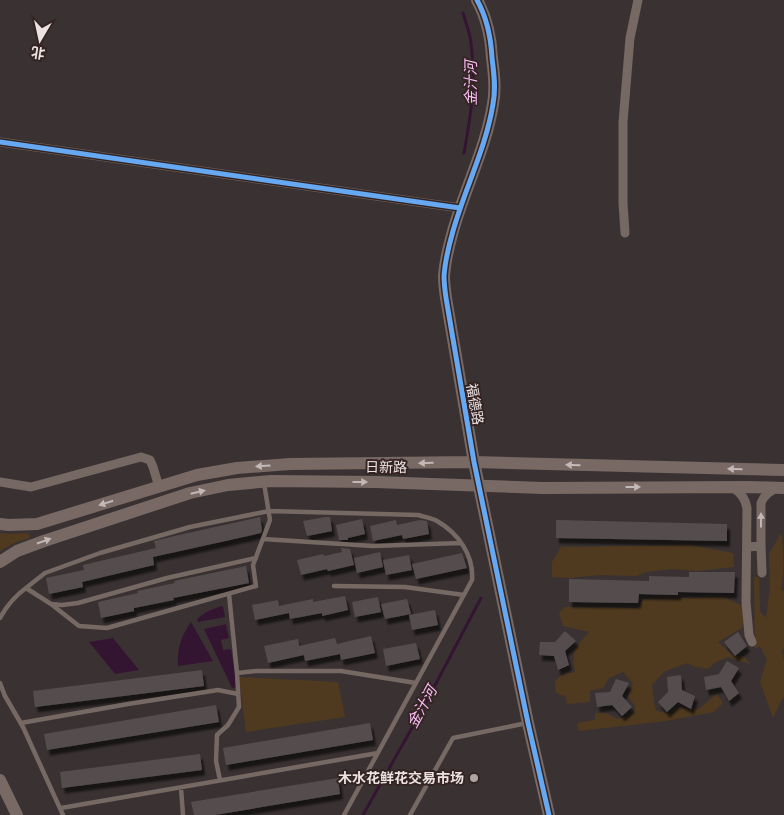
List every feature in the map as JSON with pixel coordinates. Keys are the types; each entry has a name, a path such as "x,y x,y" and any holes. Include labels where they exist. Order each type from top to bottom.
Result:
{"main road":[{"name":"福德路","path":"477,0 488,27 492,47 494,102 482,150 460,208 448,249 444,275 445,291 474,462 549,815"},
{"name":"日新路","path":"0,524 37,524 197,475 237,468 290,464 474,462 784,470"},
{"name":"日新路","path":"0,562 17,551 190,494 228,485 264,482 376,482 543,488 781,488"},
{"path":"0,780 18,815"}],"street":[{"path":"624,233 623,122 630,38 638,0"},
{"path":"0,142 460,208"},
{"path":"0,482 31,487 141,457 150,460 160,487"},
{"path":"732,487 740,492 746,501 747,508 746,602 748,635 752,642"},
{"path":"762,573 760,546 761,503 764,496 771,490 781,488"},
{"path":"747,547 760,546"}],"lane":[{"path":"26,588 51,604 79,626 107,628 256,586 253,565 270,520 264,482"},
{"path":"0,618 4,610 20,593 45,573 190,527 269,511 418,515 436,520 453,532 468,552 473,570 472,580 344,815"},
{"path":"263,539 373,546 461,543"},
{"path":"51,604 78,603 166,578 256,558"},
{"path":"334,586 405,587 464,595"},
{"path":"220,780 216,761 217,735 228,725 239,707 229,594"},
{"path":"237,673 256,671 341,671 416,683"},
{"path":"0,683 5,696 21,723 63,815"},
{"path":"21,723 218,690 238,694"},
{"path":"410,815 453,738 528,723"},
{"path":"61,808 378,752"},
{"path":"181,788 183,815"}],"shaded area":[{"path":"0,533 28,533 30,538 16,542 0,551"},
{"path":"781,533 783,577 781,590 784,591 784,648 782,650 784,698 773,718 760,682 767,660 760,646 755,649 754,577 759,578 760,611 766,618 770,587 769,554"},
{"path":"691,545 733,553 734,567 697,571 673,569 646,572 637,576 552,577 552,562 561,547"},
{"path":"724,597 745,607 742,628 718,642 734,656 744,656 750,664 728,657 714,663 708,669 695,667 688,663 665,671 652,685 656,711 672,714 678,707 697,710 717,694 723,703 714,712 666,721 579,731 577,723 595,720 595,713 606,713 617,719 630,716 636,707 628,697 633,683 623,672 609,678 603,688 590,691 590,702 567,704 566,697 556,693 555,681 563,674 575,672 575,650 589,632 563,626 559,613 564,607 637,608 644,599"},
{"path":"223,606 225,617 198,622 197,619 203,614"},
{"path":"191,622 213,661 178,666 180,643"},
{"path":"226,624 229,638 221,640 223,650 231,649 237,687 232,688 204,629"},
{"path":"113,638 139,670 115,674 89,642"},
{"path":"239,677 338,682 345,717 246,732"}],"building":[{"path":"260,517 261,533 153,557 154,565 82,582 83,587 49,594 46,578 84,570 83,565 156,548 154,541"},
{"path":"330,517 332,531 307,536 303,521"},
{"path":"362,519 365,534 348,538 348,540 339,540 336,525"},
{"path":"396,520 397,525 420,520 427,521 429,534 403,539 402,535 373,541 370,526"},
{"path":"556,520 727,524 727,541 556,538"},
{"path":"341,548 350,549 354,565 301,575 297,560 342,552"},
{"path":"380,552 383,567 357,573 354,558"},
{"path":"462,553 467,568 416,579 412,564"},
{"path":"409,555 412,570 386,575 383,560"},
{"path":"246,566 249,583 173,598 174,600 134,608 134,611 101,618 98,602 175,583 174,581"},
{"path":"689,572 735,572 734,593 678,592 678,595 639,594 638,603 569,602 569,579 649,581 649,576 689,577"},
{"path":"345,596 348,610 322,616 322,613 290,619 289,613 255,620 252,605 278,600 279,606 313,599 313,602"},
{"path":"378,597 381,612 355,617 352,602"},
{"path":"407,599 411,614 385,619 381,604"},
{"path":"435,610 438,625 412,630 409,615"},
{"path":"565,631 576,641 565,651 569,665 558,670 554,656 539,655 540,642 555,642"},
{"path":"738,632 747,646 735,656 724,642"},
{"path":"371,636 375,653 341,660 340,654 305,661 304,655 268,663 264,646 298,639 299,646 335,638 337,644"},
{"path":"416,643 420,659 386,666 383,649"},
{"path":"727,661 739,668 731,681 739,693 729,701 721,687 706,690 704,677 719,674"},
{"path":"202,670 204,686 35,707 33,691"},
{"path":"681,675 682,690 695,696 691,709 678,702 667,712 658,702 668,692 667,677"},
{"path":"616,679 629,683 622,696 632,707 622,716 612,705 597,707 595,693 610,692"},
{"path":"216,705 219,722 47,750 44,734"},
{"path":"370,723 373,740 226,765 223,748"},
{"path":"200,754 202,770 62,788 60,772"},
{"path":"338,778 340,794 215,815 194,815 191,802"}],"waterway":[{"name":"金汁河","path":"463,13 470,39 473,71 471,112 464,153"},
{"name":"金汁河","path":"363,815 422,710 481,598"}],"cycle path":[{"path":"477,0 486,21 489,36 495,87 494,98 490,120 447,253 444,284 474,462 549,815"},
{"path":"0,142 460,208"}],"place":[{"name":"木水花鲜花交易市场","path":"474,778"}]}
